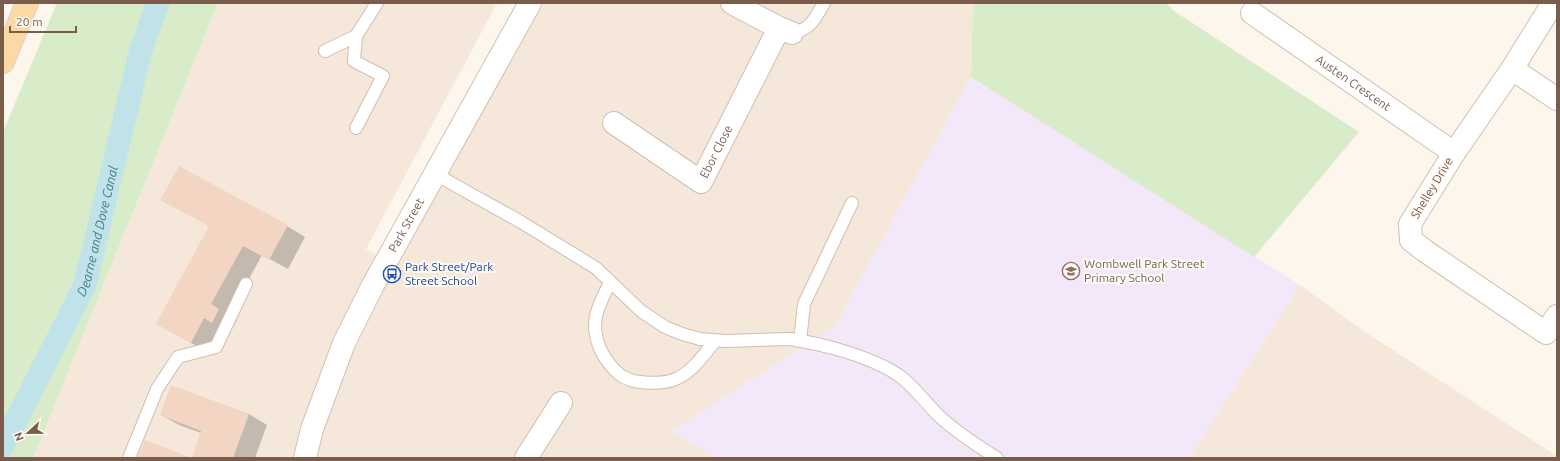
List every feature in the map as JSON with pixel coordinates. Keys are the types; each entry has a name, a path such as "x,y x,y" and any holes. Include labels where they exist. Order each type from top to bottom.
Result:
{"main road":[{"path":"3,62 27,3"}],"street":[{"name":"Park Street","path":"305,458 312,429 344,343 372,287 530,3"},
{"path":"732,3 786,31"},
{"name":"Shelley Drive","path":"1551,324 1425,251 1411,240 1410,224 1454,153 1512,69 1553,3"},
{"name":"Austen Crescent","path":"1252,13 1454,153"},
{"name":"Ebor Close","path":"614,123 701,182 786,31"},
{"path":"1512,69 1557,99"},
{"path":"526,458 561,403"}],"lane":[{"path":"356,128 384,76 354,60 356,36 377,3"},
{"path":"786,31 806,29 824,3"},
{"path":"325,51 356,36"},
{"path":"435,174 596,268 641,311 665,327 682,334 714,341 767,339 800,341 829,347 868,361 896,374 913,387 937,413 960,434 997,458"},
{"path":"800,341 804,304 852,203"},
{"path":"610,282 602,303 596,313 595,327 598,342 603,354 620,375 647,383 663,383 678,378 690,370 714,341"},
{"path":"129,458 157,389 178,357 216,347 246,284"}],"shaded area":[{"path":"218,3 497,3 366,249 396,267 540,3 973,3 971,77 835,326 672,431 715,458 33,458"},
{"name":"Wombwell Park Street Primary School","path":"971,77 1300,285 1189,458 715,458 672,431 835,326"},
{"path":"1300,285 1365,332 1557,456 1557,458 1189,458"}],"green space":[{"path":"57,3 218,3 33,458 3,458 3,132"},
{"path":"973,3 1166,3 1174,11 1359,132 1254,257 971,77"}],"building":[{"path":"179,166 288,225 269,260 243,246 211,304 219,309 212,323 204,318 191,343 156,324 209,226 160,200"},
{"path":"171,385 249,414 233,458 192,458 201,431 160,415"},
{"path":"145,440 192,458 138,458"}],"waterway":[{"name":"Dearne and Dove Canal","path":"3,446 85,285 141,49 158,3"}],"place":[{"name":"Wombwell Park Street Primary School","path":"1071,271"},
{"name":"Park Street/Park Street School","path":"392,274"}]}
